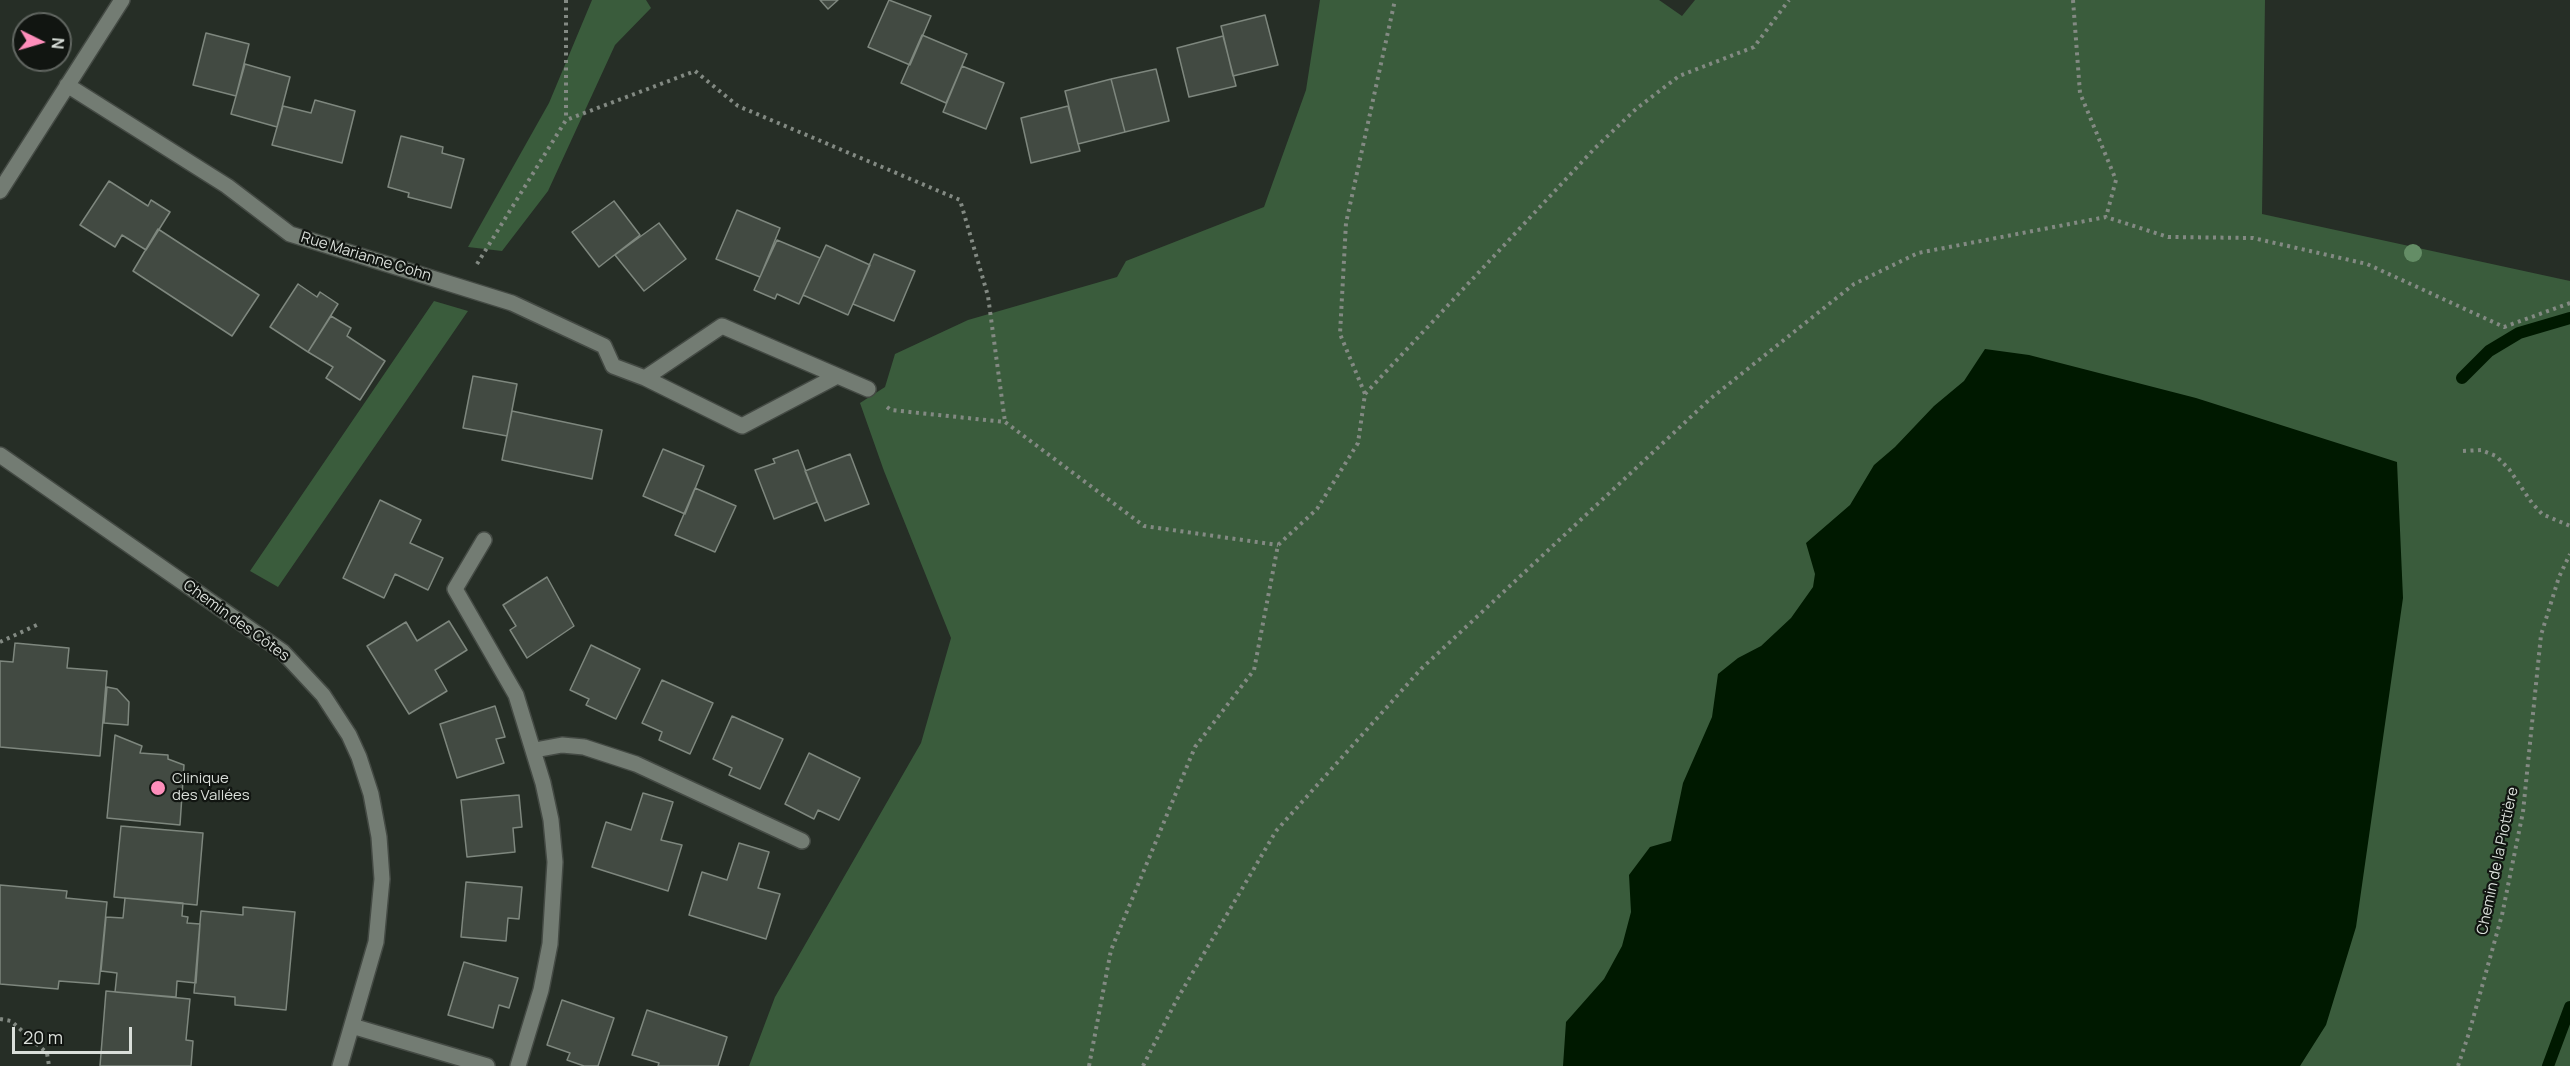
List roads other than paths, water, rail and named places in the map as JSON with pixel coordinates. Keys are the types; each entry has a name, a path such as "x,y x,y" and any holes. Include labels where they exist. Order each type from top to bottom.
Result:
{"street":[{"path":"0,191 123,0"},
{"name":"Rue Marianne Cohn","path":"67,85 227,186 290,234 512,303 604,346 613,366 645,378 742,426 837,376"},
{"path":"645,378 722,326 868,389"},
{"name":"Chemin des Côtes","path":"0,455 283,652 312,681 349,735 366,775 375,815 382,859 381,904 376,942 340,1066"},
{"path":"484,540 455,589 516,694 535,750 552,820 555,862 550,944 541,990 518,1066"},
{"path":"535,750 562,745 584,747 636,764 802,841"},
{"path":"352,1026 487,1066"}],"waterway":[{"path":"2462,378 2489,351 2519,333 2570,318"},
{"path":"2548,1066 2570,1007"}],"place":[{"name":"Clinique des Vallées","path":"158,788"}]}
